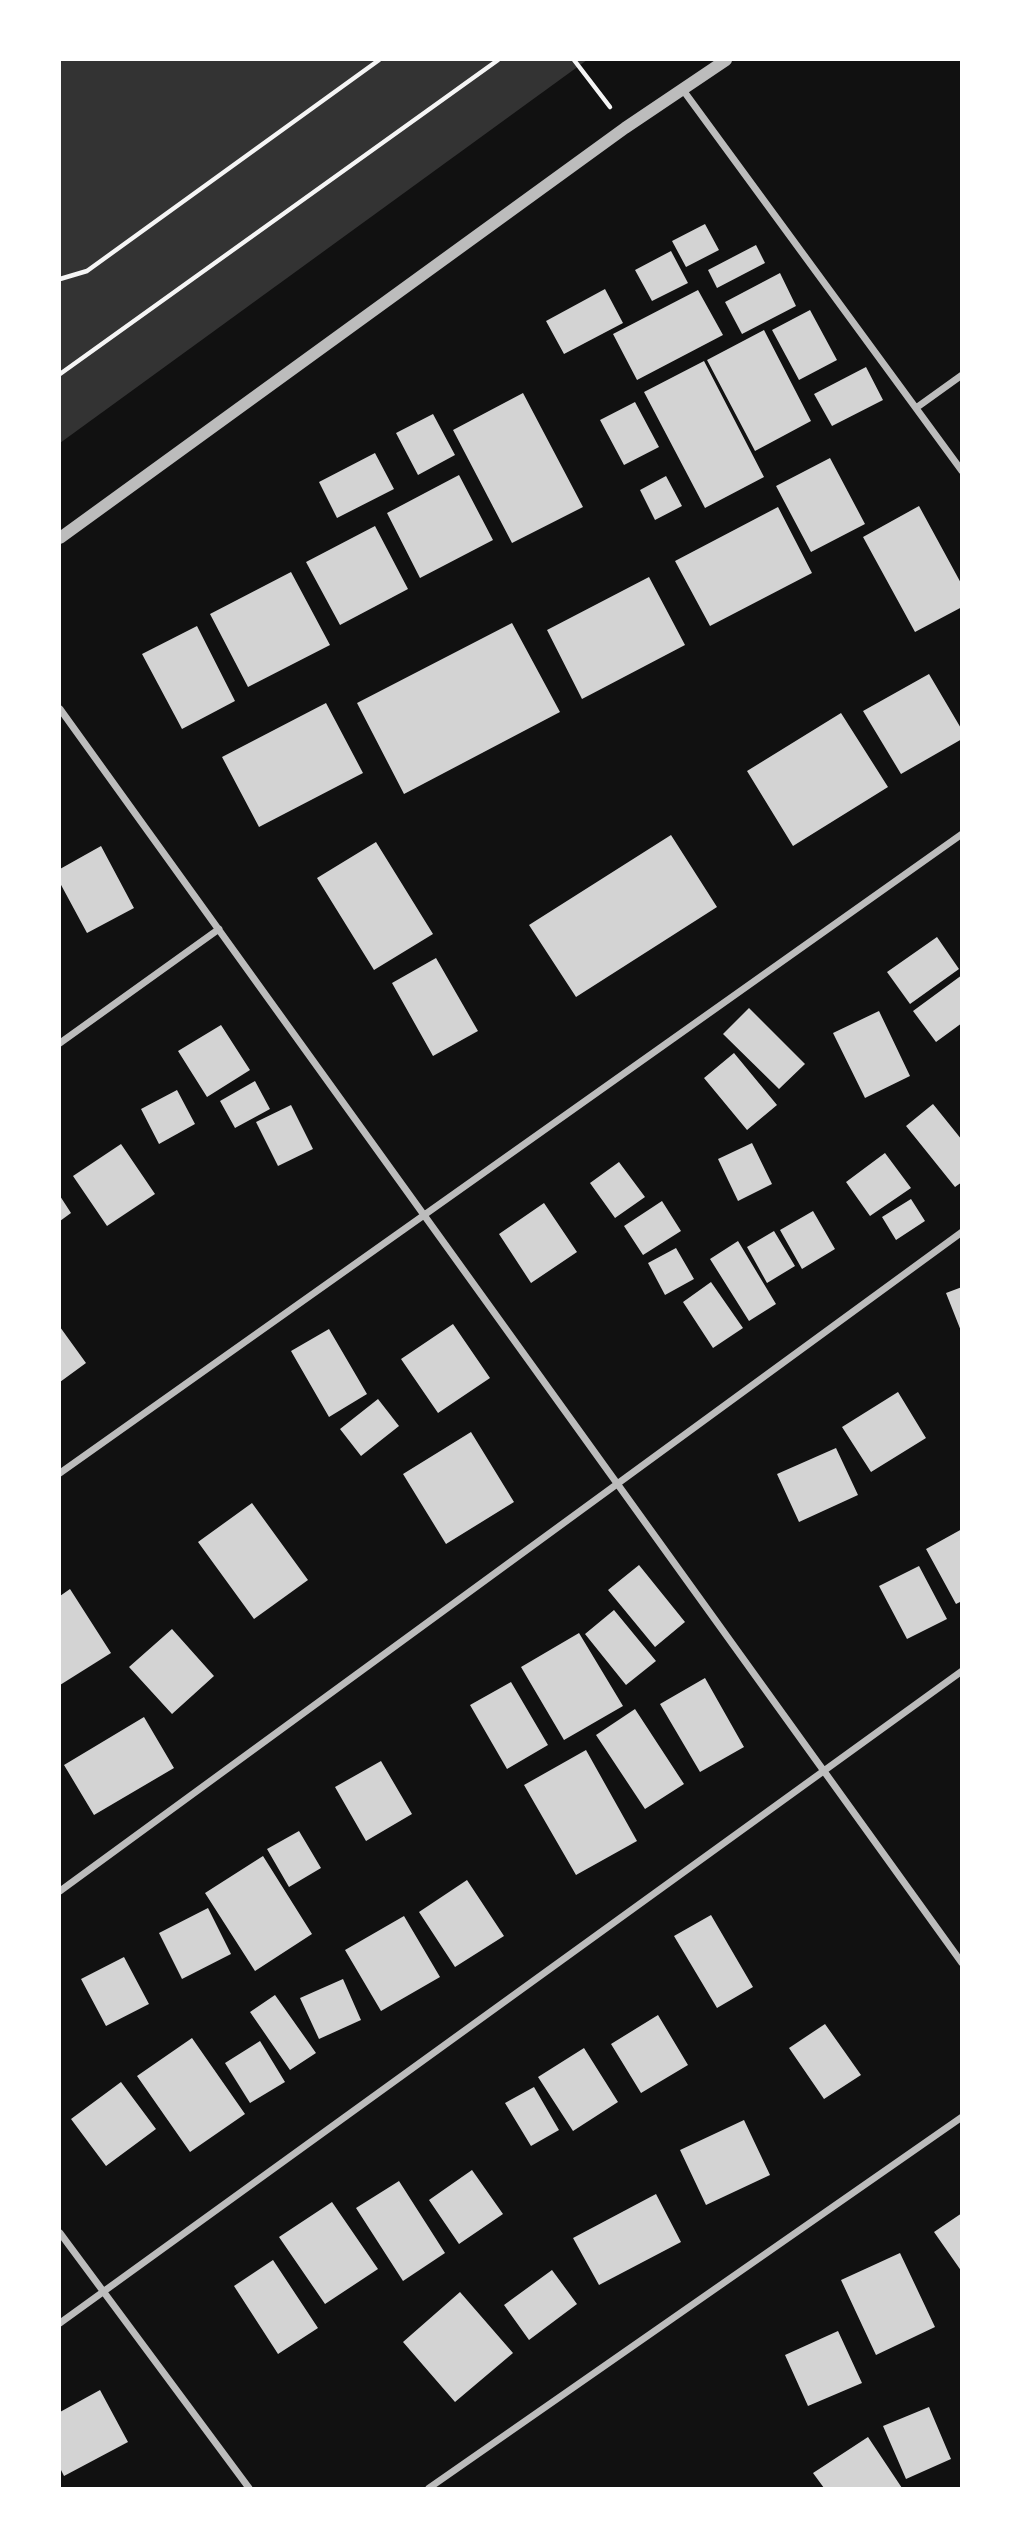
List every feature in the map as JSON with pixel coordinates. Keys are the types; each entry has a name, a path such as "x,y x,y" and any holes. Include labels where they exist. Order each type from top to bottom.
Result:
{"street":[{"path":"60,538 614,136 726,60"},
{"path":"683,90 961,471"},
{"path":"916,408 961,375"},
{"path":"60,709 961,1963"},
{"path":"60,1473 961,834"},
{"path":"60,1043 219,929"},
{"path":"60,1891 961,1232"},
{"path":"60,2323 961,1671"},
{"path":"429,2488 961,2118"},
{"path":"60,2233 249,2488"}],"path":[{"path":"60,279 87,271 379,60"},
{"path":"60,374 498,60"},
{"path":"575,60 594,85"}],"shaded area":[{"path":"60,60 587,60 60,443"}],"building":[{"path":"705,224 719,250 686,267 672,241"},
{"path":"756,245 765,263 717,288 708,270"},
{"path":"671,251 688,283 652,301 635,270"},
{"path":"780,273 796,306 742,334 725,302"},
{"path":"605,289 623,323 564,354 546,321"},
{"path":"698,290 723,335 637,380 613,334"},
{"path":"810,310 837,360 799,380 772,330"},
{"path":"764,330 811,421 755,451 707,360"},
{"path":"704,361 764,477 705,508 644,392"},
{"path":"866,367 883,400 832,426 814,394"},
{"path":"523,393 583,507 512,543 453,430"},
{"path":"635,402 659,447 624,465 600,420"},
{"path":"433,414 455,455 418,475 396,433"},
{"path":"375,453 394,489 337,518 319,482"},
{"path":"830,458 865,524 811,552 776,486"},
{"path":"459,475 493,540 420,578 387,513"},
{"path":"666,476 682,506 655,520 640,490"},
{"path":"919,506 962,585 962,607 915,632 863,537"},
{"path":"778,507 812,573 710,626 675,561"},
{"path":"375,526 408,589 340,625 306,562"},
{"path":"291,572 330,645 248,687 210,614"},
{"path":"649,577 685,645 582,699 547,630"},
{"path":"512,623 560,712 404,794 357,703"},
{"path":"197,626 235,701 182,729 142,654"},
{"path":"929,674 962,730 962,739 901,774 863,711"},
{"path":"326,703 363,773 259,827 222,757"},
{"path":"841,713 888,787 793,846 747,771"},
{"path":"671,835 717,907 576,997 529,925"},
{"path":"376,842 433,934 374,970 317,878"},
{"path":"101,846 134,908 87,933 60,883 60,869"},
{"path":"937,937 959,969 910,1004 887,972"},
{"path":"436,958 478,1031 433,1056 392,983"},
{"path":"962,975 962,1023 936,1042 913,1011"},
{"path":"749,1008 805,1064 779,1089 723,1034"},
{"path":"879,1011 910,1076 865,1098 833,1033"},
{"path":"221,1025 250,1070 207,1097 178,1051"},
{"path":"734,1053 777,1105 747,1130 704,1078"},
{"path":"255,1081 270,1109 235,1128 220,1101"},
{"path":"177,1090 195,1124 159,1144 141,1109"},
{"path":"933,1104 962,1140 962,1182 955,1187 906,1126"},
{"path":"291,1105 313,1149 278,1166 256,1122"},
{"path":"752,1143 772,1184 738,1201 718,1159"},
{"path":"121,1144 155,1194 107,1226 73,1176"},
{"path":"885,1153 911,1188 870,1216 846,1182"},
{"path":"619,1162 645,1197 615,1218 590,1183"},
{"path":"60,1196 71,1213 60,1221"},
{"path":"911,1199 925,1221 896,1240 882,1217"},
{"path":"662,1201 681,1231 643,1255 624,1226"},
{"path":"544,1203 577,1252 531,1283 499,1234"},
{"path":"813,1211 835,1249 802,1269 780,1230"},
{"path":"774,1231 795,1266 767,1283 747,1247"},
{"path":"738,1241 776,1304 749,1321 710,1259"},
{"path":"676,1248 694,1279 665,1295 648,1263"},
{"path":"711,1282 743,1328 713,1348 683,1302"},
{"path":"962,1287 962,1331 961,1331 946,1293"},
{"path":"453,1324 490,1378 438,1413 401,1359"},
{"path":"60,1327 86,1363 60,1382"},
{"path":"329,1329 367,1394 329,1417 291,1351"},
{"path":"898,1392 926,1438 871,1472 842,1427"},
{"path":"378,1399 399,1426 361,1456 340,1429"},
{"path":"471,1432 514,1502 446,1544 403,1474"},
{"path":"836,1448 858,1495 799,1522 777,1474"},
{"path":"252,1503 308,1580 254,1619 198,1542"},
{"path":"962,1529 962,1601 956,1604 926,1549"},
{"path":"639,1565 685,1622 655,1647 608,1590"},
{"path":"919,1566 947,1619 907,1639 879,1586"},
{"path":"70,1589 111,1653 60,1685 60,1596"},
{"path":"614,1610 656,1661 626,1685 585,1634"},
{"path":"172,1629 214,1676 172,1714 129,1667"},
{"path":"579,1633 623,1706 564,1740 521,1667"},
{"path":"705,1678 744,1747 700,1772 660,1704"},
{"path":"511,1682 548,1745 507,1769 470,1705"},
{"path":"635,1709 684,1784 645,1809 596,1735"},
{"path":"144,1717 174,1768 94,1815 64,1765"},
{"path":"586,1750 637,1841 576,1875 524,1785"},
{"path":"381,1761 412,1814 366,1841 335,1787"},
{"path":"299,1831 321,1868 289,1887 267,1849"},
{"path":"263,1856 312,1934 255,1971 205,1893"},
{"path":"467,1880 504,1936 455,1967 419,1912"},
{"path":"208,1908 231,1954 182,1979 159,1933"},
{"path":"711,1915 753,1987 717,2008 674,1936"},
{"path":"404,1916 440,1977 381,2011 345,1950"},
{"path":"124,1957 149,2004 106,2026 81,1979"},
{"path":"343,1979 361,2020 319,2039 300,1998"},
{"path":"275,1995 316,2053 290,2070 250,2012"},
{"path":"658,2015 688,2065 641,2093 611,2044"},
{"path":"825,2024 861,2075 824,2099 789,2048"},
{"path":"192,2038 245,2114 190,2152 137,2076"},
{"path":"260,2041 285,2082 250,2103 225,2063"},
{"path":"584,2048 618,2102 573,2131 538,2077"},
{"path":"121,2082 156,2129 106,2166 71,2119"},
{"path":"534,2087 559,2130 531,2146 505,2103"},
{"path":"744,2120 770,2175 706,2205 680,2150"},
{"path":"472,2170 503,2214 459,2244 429,2200"},
{"path":"399,2181 445,2253 403,2281 356,2208"},
{"path":"656,2194 681,2242 599,2285 573,2238"},
{"path":"332,2202 378,2269 325,2304 279,2237"},
{"path":"962,2213 962,2272 934,2232"},
{"path":"900,2253 935,2327 876,2355 841,2280"},
{"path":"273,2260 318,2328 278,2354 234,2286"},
{"path":"552,2270 577,2304 529,2340 504,2305"},
{"path":"460,2292 513,2353 455,2402 403,2342"},
{"path":"838,2331 862,2383 808,2406 785,2355"},
{"path":"100,2390 128,2442 64,2476 60,2468 60,2412"},
{"path":"929,2407 951,2459 906,2479 883,2426"},
{"path":"868,2437 902,2488 824,2488 813,2473"}]}
